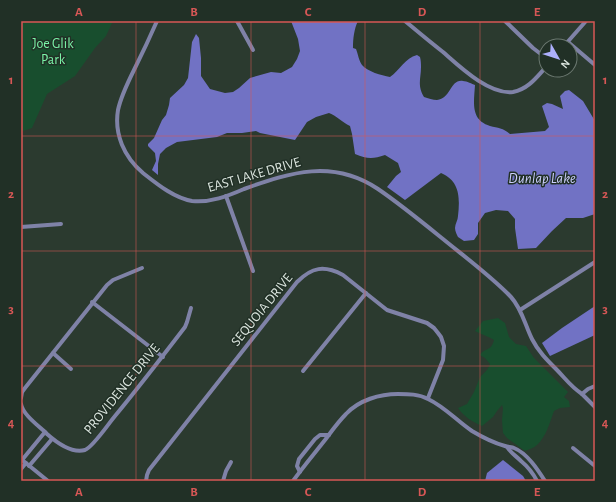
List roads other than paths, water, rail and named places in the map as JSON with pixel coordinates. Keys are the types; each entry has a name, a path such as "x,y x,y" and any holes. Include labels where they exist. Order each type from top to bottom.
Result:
{"street":[{"name":"EAST LAKE DRIVE","path":"157,21 118,109 117,123 121,144 141,171 161,187 176,196 194,201 226,196 279,178 309,171 330,171 359,179 379,190 503,289 512,298 520,310 532,340 542,355 569,385 582,394 595,407"},
{"path":"237,21 252,50"},
{"path":"405,21 474,77 492,88 502,92 512,92 525,88 538,76"},
{"path":"505,21 538,52"},
{"path":"571,38 586,21"},
{"path":"578,51 595,65"},
{"path":"226,196 254,271"},
{"path":"21,227 61,224"},
{"path":"520,310 595,262"},
{"path":"21,398 24,388 107,284 142,268"},
{"name":"SEQUOIA DRIVE","path":"146,481 149,470 155,462 297,282 304,275 313,270 328,269 335,271 343,275 387,310 427,323 436,330 441,337 444,346 443,360 428,398"},
{"path":"303,371 366,293"},
{"path":"92,302 162,356"},
{"name":"PROVIDENCE DRIVE","path":"52,438 63,446 72,450 85,450 90,446 103,432 184,327 191,308"},
{"path":"53,353 71,369"},
{"path":"582,394 595,386"},
{"path":"293,481 329,434 349,411 361,403 383,395 413,394 428,398 445,409 475,433 493,442 507,447 514,447 527,458 545,481"},
{"path":"21,404 26,414 52,438 28,464 21,469"},
{"path":"45,432 21,459 48,481"},
{"path":"300,472 297,466 298,459 315,438 320,435 329,434"},
{"path":"507,447 510,452 525,464 537,481"},
{"path":"573,448 595,466"},
{"path":"223,481 231,462"}],"water":[{"name":"Dunlap Lake","path":"291,21 358,21 354,34 353,48 356,49 362,65 368,70 390,77 406,61 417,55 421,60 420,85 424,97 435,100 442,99 455,83 459,81 466,81 475,85 474,104 476,115 479,119 490,126 503,129 510,134 545,131 549,127 542,106 547,103 563,109 560,96 565,91 569,90 583,101 595,121 595,214 583,218 566,218 536,248 518,249 515,219 508,211 496,210 485,213 478,223 478,234 474,240 464,241 458,237 455,230 458,218 459,197 455,185 447,176 441,173 405,200 387,187 401,172 398,163 385,155 370,158 355,154 350,126 329,113 316,117 307,122 295,140 256,131 227,133 217,137 177,142 166,148 160,154 158,175 152,170 156,161 155,153 148,146 148,144 154,138 162,120 166,115 170,98 184,85 188,78 192,42 196,34 199,38 201,76 210,89 225,93 233,92 250,78 271,72 281,73 292,67 300,51 298,39"},
{"path":"595,306 595,335 550,356 542,343"},
{"path":"503,460 523,476 526,481 485,481 487,473"}],"park label":[{"name":"Joe Glik Park","path":"53,52"}]}
